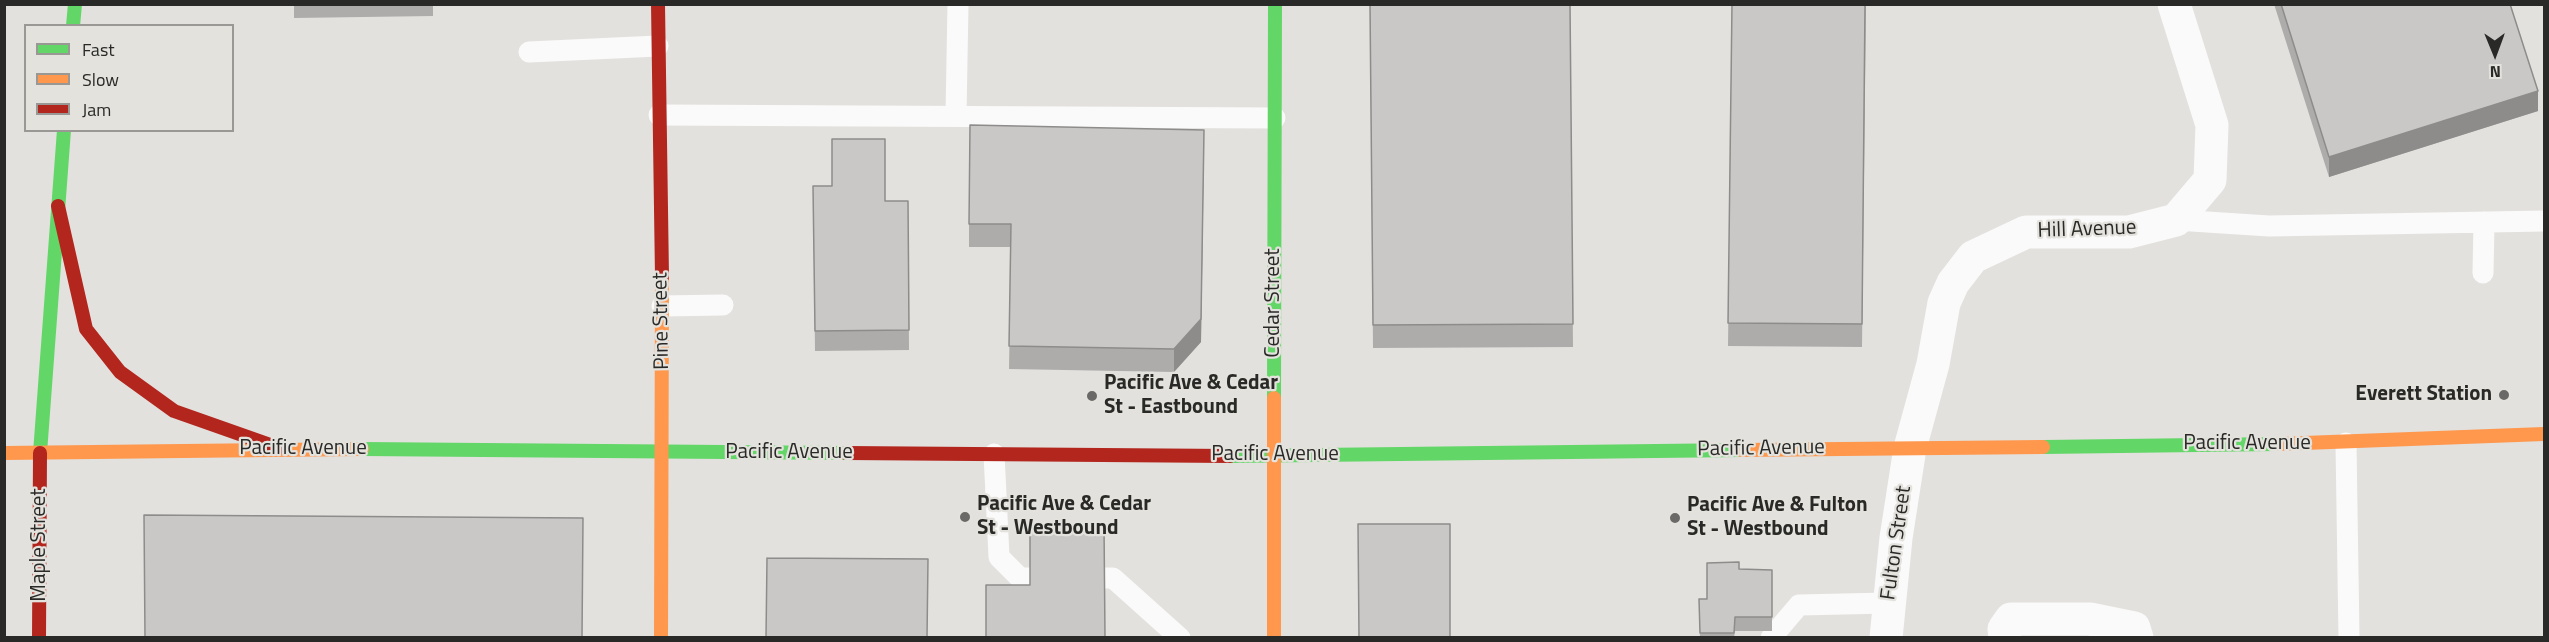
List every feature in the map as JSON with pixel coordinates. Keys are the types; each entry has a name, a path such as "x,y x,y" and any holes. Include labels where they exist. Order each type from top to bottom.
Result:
{"main road":[{"path":"73,24 75,4"},
{"name":"Pine Street","path":"657,4 663,452 661,638"},
{"name":"Cedar Street","path":"1274,638 1275,4"},
{"name":"Maple Street","path":"39,638 40,453 64,132"},
{"path":"58,206 86,329 120,372 174,411 279,448"},
{"name":"Pacific Avenue","path":"4,453 279,448 1274,456 2346,443 2544,434"}],"street":[{"path":"2174,4 2212,125 2210,180 2176,220"},
{"name":"Hill Avenue","path":"1910,448 1933,364 1944,303 1953,283 1973,257 2026,232 2129,232 2176,220"},
{"name":"Fulton Street","path":"1886,638 1896,538 1910,448"},
{"path":"2005,638 2004,629 2012,619 2090,619 2134,628 2137,638"}],"lane":[{"path":"956,116 957,4"},
{"path":"530,52 658,46"},
{"path":"659,115 1275,118"},
{"path":"2176,220 2269,226 2544,221"},
{"path":"2482,273 2484,222"},
{"path":"662,306 723,305"},
{"path":"2346,443 2349,638"},
{"path":"994,454 999,557 1020,578 1113,578 1180,638"},
{"path":"1770,638 1799,605 1888,603"}],"building":[{"path":"1370,4 1570,4 1573,324 1373,325"},
{"path":"1732,4 1865,4 1862,324 1728,323"},
{"path":"2281,4 2510,4 2538,91 2329,157"},
{"path":"970,125 1204,130 1201,319 1174,349 1009,346 1011,224 969,224"},
{"path":"832,139 885,139 885,201 908,201 909,330 815,331 813,186 832,186"},
{"path":"144,515 583,518 582,638 145,638"},
{"path":"1358,524 1450,524 1450,638 1359,638"},
{"path":"1030,525 1104,525 1105,638 986,638 986,585 1030,585"},
{"path":"767,558 928,559 927,638 766,638"},
{"path":"1739,562 1739,569 1772,570 1772,617 1735,617 1734,633 1700,633 1699,599 1707,599 1707,563"}],"traffic: fast":[{"path":"73,24 75,4"},
{"path":"1274,398 1275,4"},
{"path":"40,453 64,132"},
{"path":"2043,447 2277,444"},
{"path":"362,449 846,453"},
{"path":"1230,456 1741,450"}],"traffic: slow":[{"path":"661,638 662,277"},
{"path":"1274,398 1274,638"},
{"path":"2277,444 2544,434"},
{"path":"1741,450 2043,447"},
{"path":"4,453 362,449"}],"traffic: jam":[{"path":"658,4 662,277"},
{"path":"58,206 86,329 120,372 174,411 279,448"},
{"path":"39,638 40,453"},
{"path":"846,453 1230,456"}],"place":[{"name":"Everett Station","path":"2504,395"},
{"name":"Pacific Ave & Cedar St - Eastbound","path":"1092,396"},
{"name":"Pacific Ave & Cedar St - Westbound","path":"965,517"},
{"name":"Pacific Ave & Fulton St - Westbound","path":"1675,518"}]}
